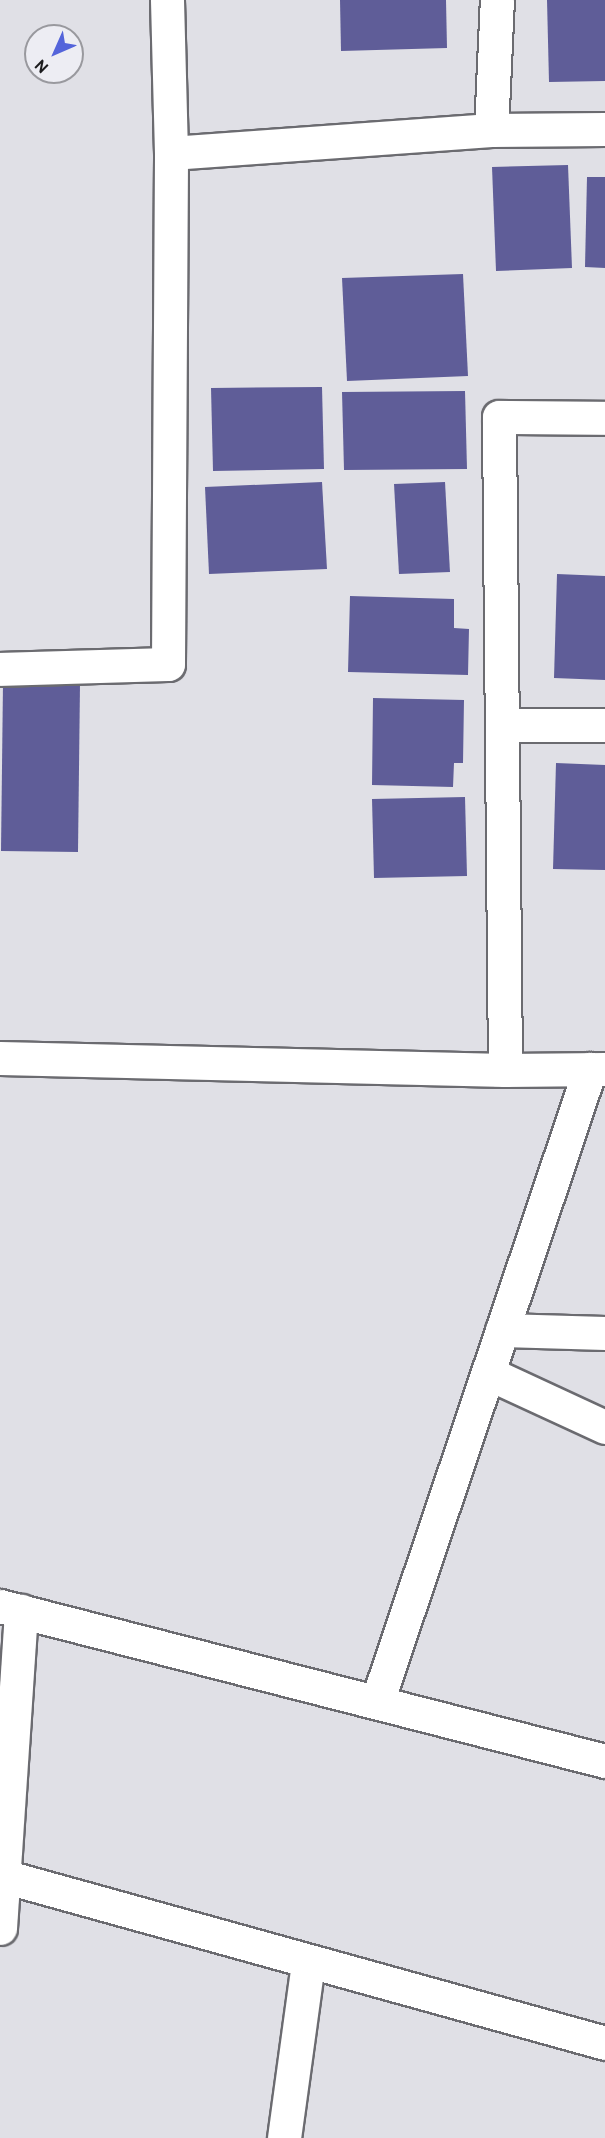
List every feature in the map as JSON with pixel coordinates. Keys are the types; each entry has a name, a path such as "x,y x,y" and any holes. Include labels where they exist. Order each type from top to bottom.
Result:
{"street":[{"path":"0,669 168,664 171,153 166,0"},
{"path":"492,130 497,0"},
{"path":"171,153 492,130 605,129"},
{"path":"505,1070 499,417 605,418"},
{"path":"502,725 605,725"},
{"path":"0,1058 505,1070 597,1069 502,1330 377,1702"},
{"path":"502,1330 605,1333"},
{"path":"488,1373 605,1427"},
{"path":"0,1928 11,1608 605,1761"},
{"path":"3,1876 308,1963 605,2043"},
{"path":"284,2138 308,1963"}],"building":[{"path":"340,0 446,0 447,48 341,51"},
{"path":"547,0 605,0 605,81 549,82"},
{"path":"568,165 572,268 496,271 492,167"},
{"path":"587,177 605,177 605,268 585,267"},
{"path":"463,274 468,376 347,381 342,278"},
{"path":"322,387 324,469 213,471 211,388"},
{"path":"465,391 467,469 344,470 342,392"},
{"path":"322,482 327,569 209,574 205,487"},
{"path":"445,482 450,572 399,574 394,484"},
{"path":"557,574 605,576 605,680 554,678"},
{"path":"350,596 454,599 454,628 469,629 468,675 348,672"},
{"path":"3,683 80,684 78,852 1,851"},
{"path":"373,698 464,700 463,763 454,763 453,787 372,785"},
{"path":"556,763 605,765 605,870 553,869"},
{"path":"465,797 467,876 374,878 372,799"}]}
